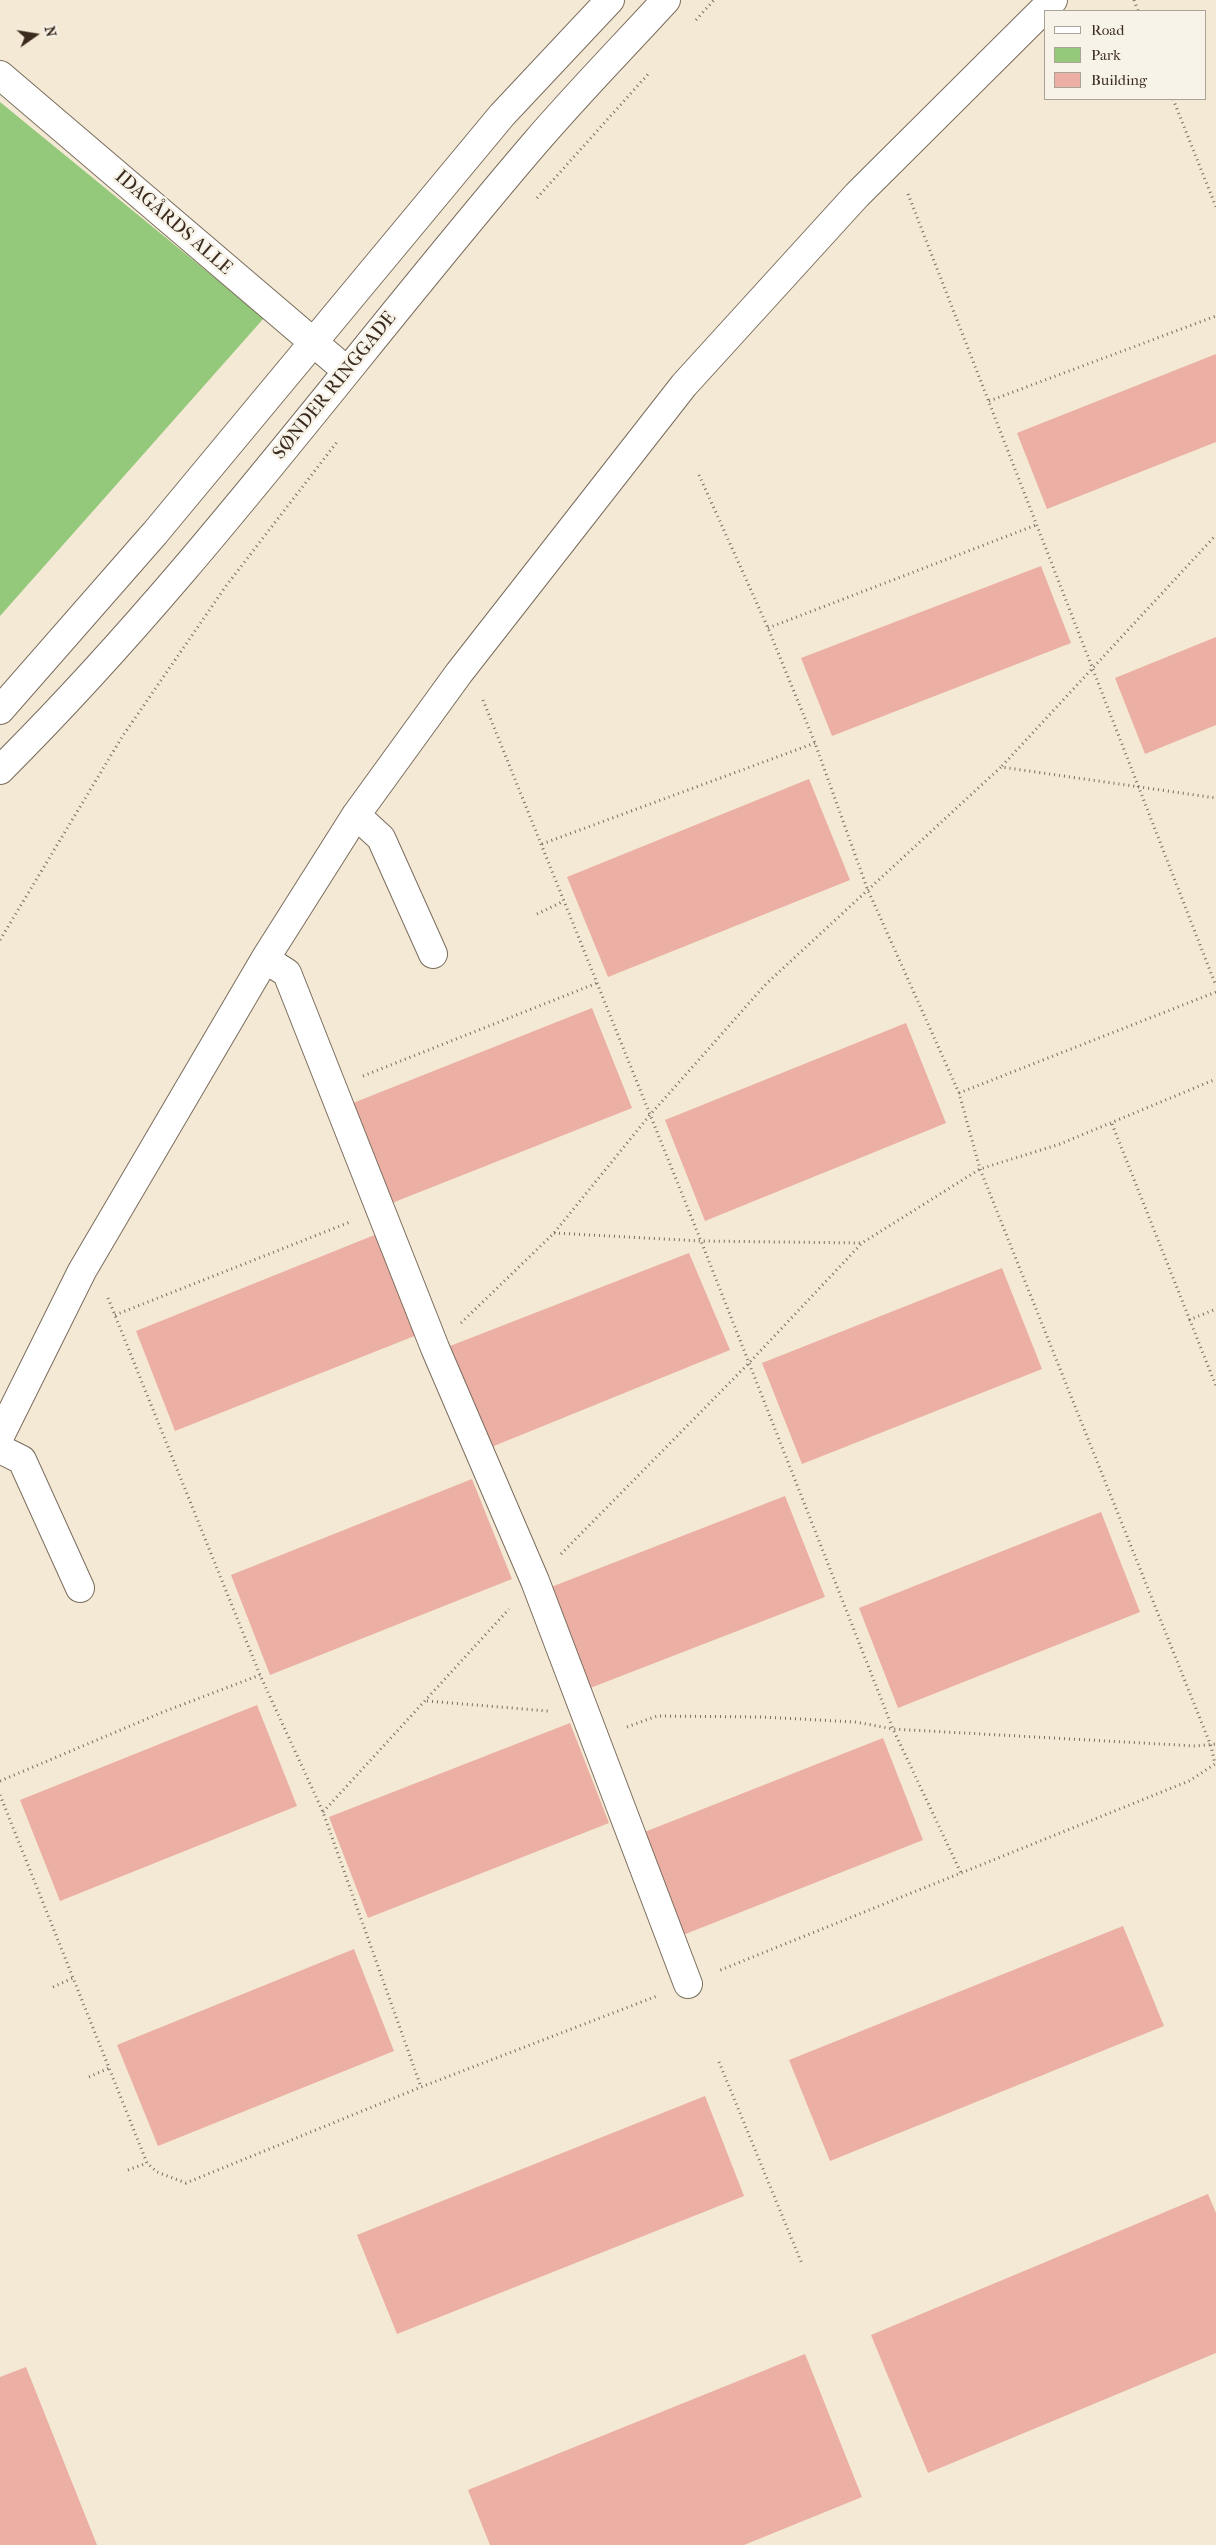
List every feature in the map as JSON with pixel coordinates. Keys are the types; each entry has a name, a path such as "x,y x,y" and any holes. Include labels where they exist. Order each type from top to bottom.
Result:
{"street":[{"path":"0,710 155,533 502,115 610,0"},
{"name":"SØNDER RINGGADE","path":"0,770 113,650 190,562 536,142 666,0"},
{"path":"0,1436 82,1271 265,958 356,815 459,673 684,385 857,195 1053,0"},
{"name":"IDAGÅRDS ALLE","path":"0,75 347,371"},
{"path":"356,815 381,838 433,954"},
{"path":"265,958 287,973 435,1348 535,1581 688,1984"},
{"path":"0,1449 22,1460 80,1588"}],"path":[{"path":"694,22 714,0"},
{"path":"536,199 654,67"},
{"path":"1173,100 1216,207"},
{"path":"894,158 1216,986"},
{"path":"989,401 1216,316"},
{"path":"0,940 122,737 226,586 342,436"},
{"path":"0,1795 147,2163 157,2172 186,2183 421,2087 688,1984 1189,1781 1215,1764 1211,1746 980,1169 959,1094 868,888 816,743 768,628 699,476"},
{"path":"768,628 1036,524"},
{"path":"435,1348 554,1232 649,1116 766,984 1001,766 1216,535"},
{"path":"459,673 478,687 649,1116 701,1241 893,1729 961,1873"},
{"path":"542,844 816,743"},
{"path":"1001,766 1216,798"},
{"path":"536,914 564,901"},
{"path":"332,1088 597,983"},
{"path":"959,1094 1216,992"},
{"path":"323,1812 427,1701 535,1581 749,1363 862,1243 980,1169 1060,1144 1112,1124 1216,1079"},
{"path":"1112,1124 1216,1386"},
{"path":"115,1315 381,1210"},
{"path":"554,1232 701,1241 862,1243"},
{"path":"82,1271 102,1284 260,1675 323,1812 421,2087"},
{"path":"1189,1320 1216,1309"},
{"path":"0,1781 162,1712 260,1675"},
{"path":"427,1701 587,1715 608,1733 657,1716 761,1717 856,1722 893,1729 1211,1746 1216,1744"},
{"path":"53,1987 73,1978"},
{"path":"719,2062 802,2264"},
{"path":"89,2077 109,2068"},
{"path":"128,2170 147,2163"}],"green space":[{"path":"0,102 264,318 0,616"}],"building":[{"path":"1216,354 1216,442 1047,509 1017,433"},
{"path":"1041,566 1071,643 832,736 801,658"},
{"path":"1216,637 1216,725 1145,754 1115,678"},
{"path":"809,779 850,880 608,977 567,877"},
{"path":"592,1008 632,1108 392,1203 353,1103"},
{"path":"906,1023 946,1123 705,1221 665,1120"},
{"path":"377,1234 417,1335 175,1431 136,1331"},
{"path":"689,1253 730,1350 489,1448 450,1346"},
{"path":"1002,1268 1042,1369 802,1464 762,1363"},
{"path":"472,1479 512,1579 270,1675 231,1575"},
{"path":"785,1496 825,1597 585,1690 546,1589"},
{"path":"1101,1512 1140,1612 898,1708 859,1608"},
{"path":"257,1705 297,1806 60,1901 20,1800"},
{"path":"570,1723 609,1823 368,1918 329,1817"},
{"path":"883,1738 923,1840 683,1935 642,1833"},
{"path":"1123,1926 1164,2026 830,2161 789,2060"},
{"path":"354,1949 394,2051 158,2146 117,2045"},
{"path":"705,2096 744,2196 397,2334 357,2235"},
{"path":"1208,2194 1216,2213 1216,2353 928,2473 871,2335"},
{"path":"805,2354 862,2497 744,2545 490,2545 468,2490"},
{"path":"26,2367 97,2545 0,2545 0,2377"}]}
